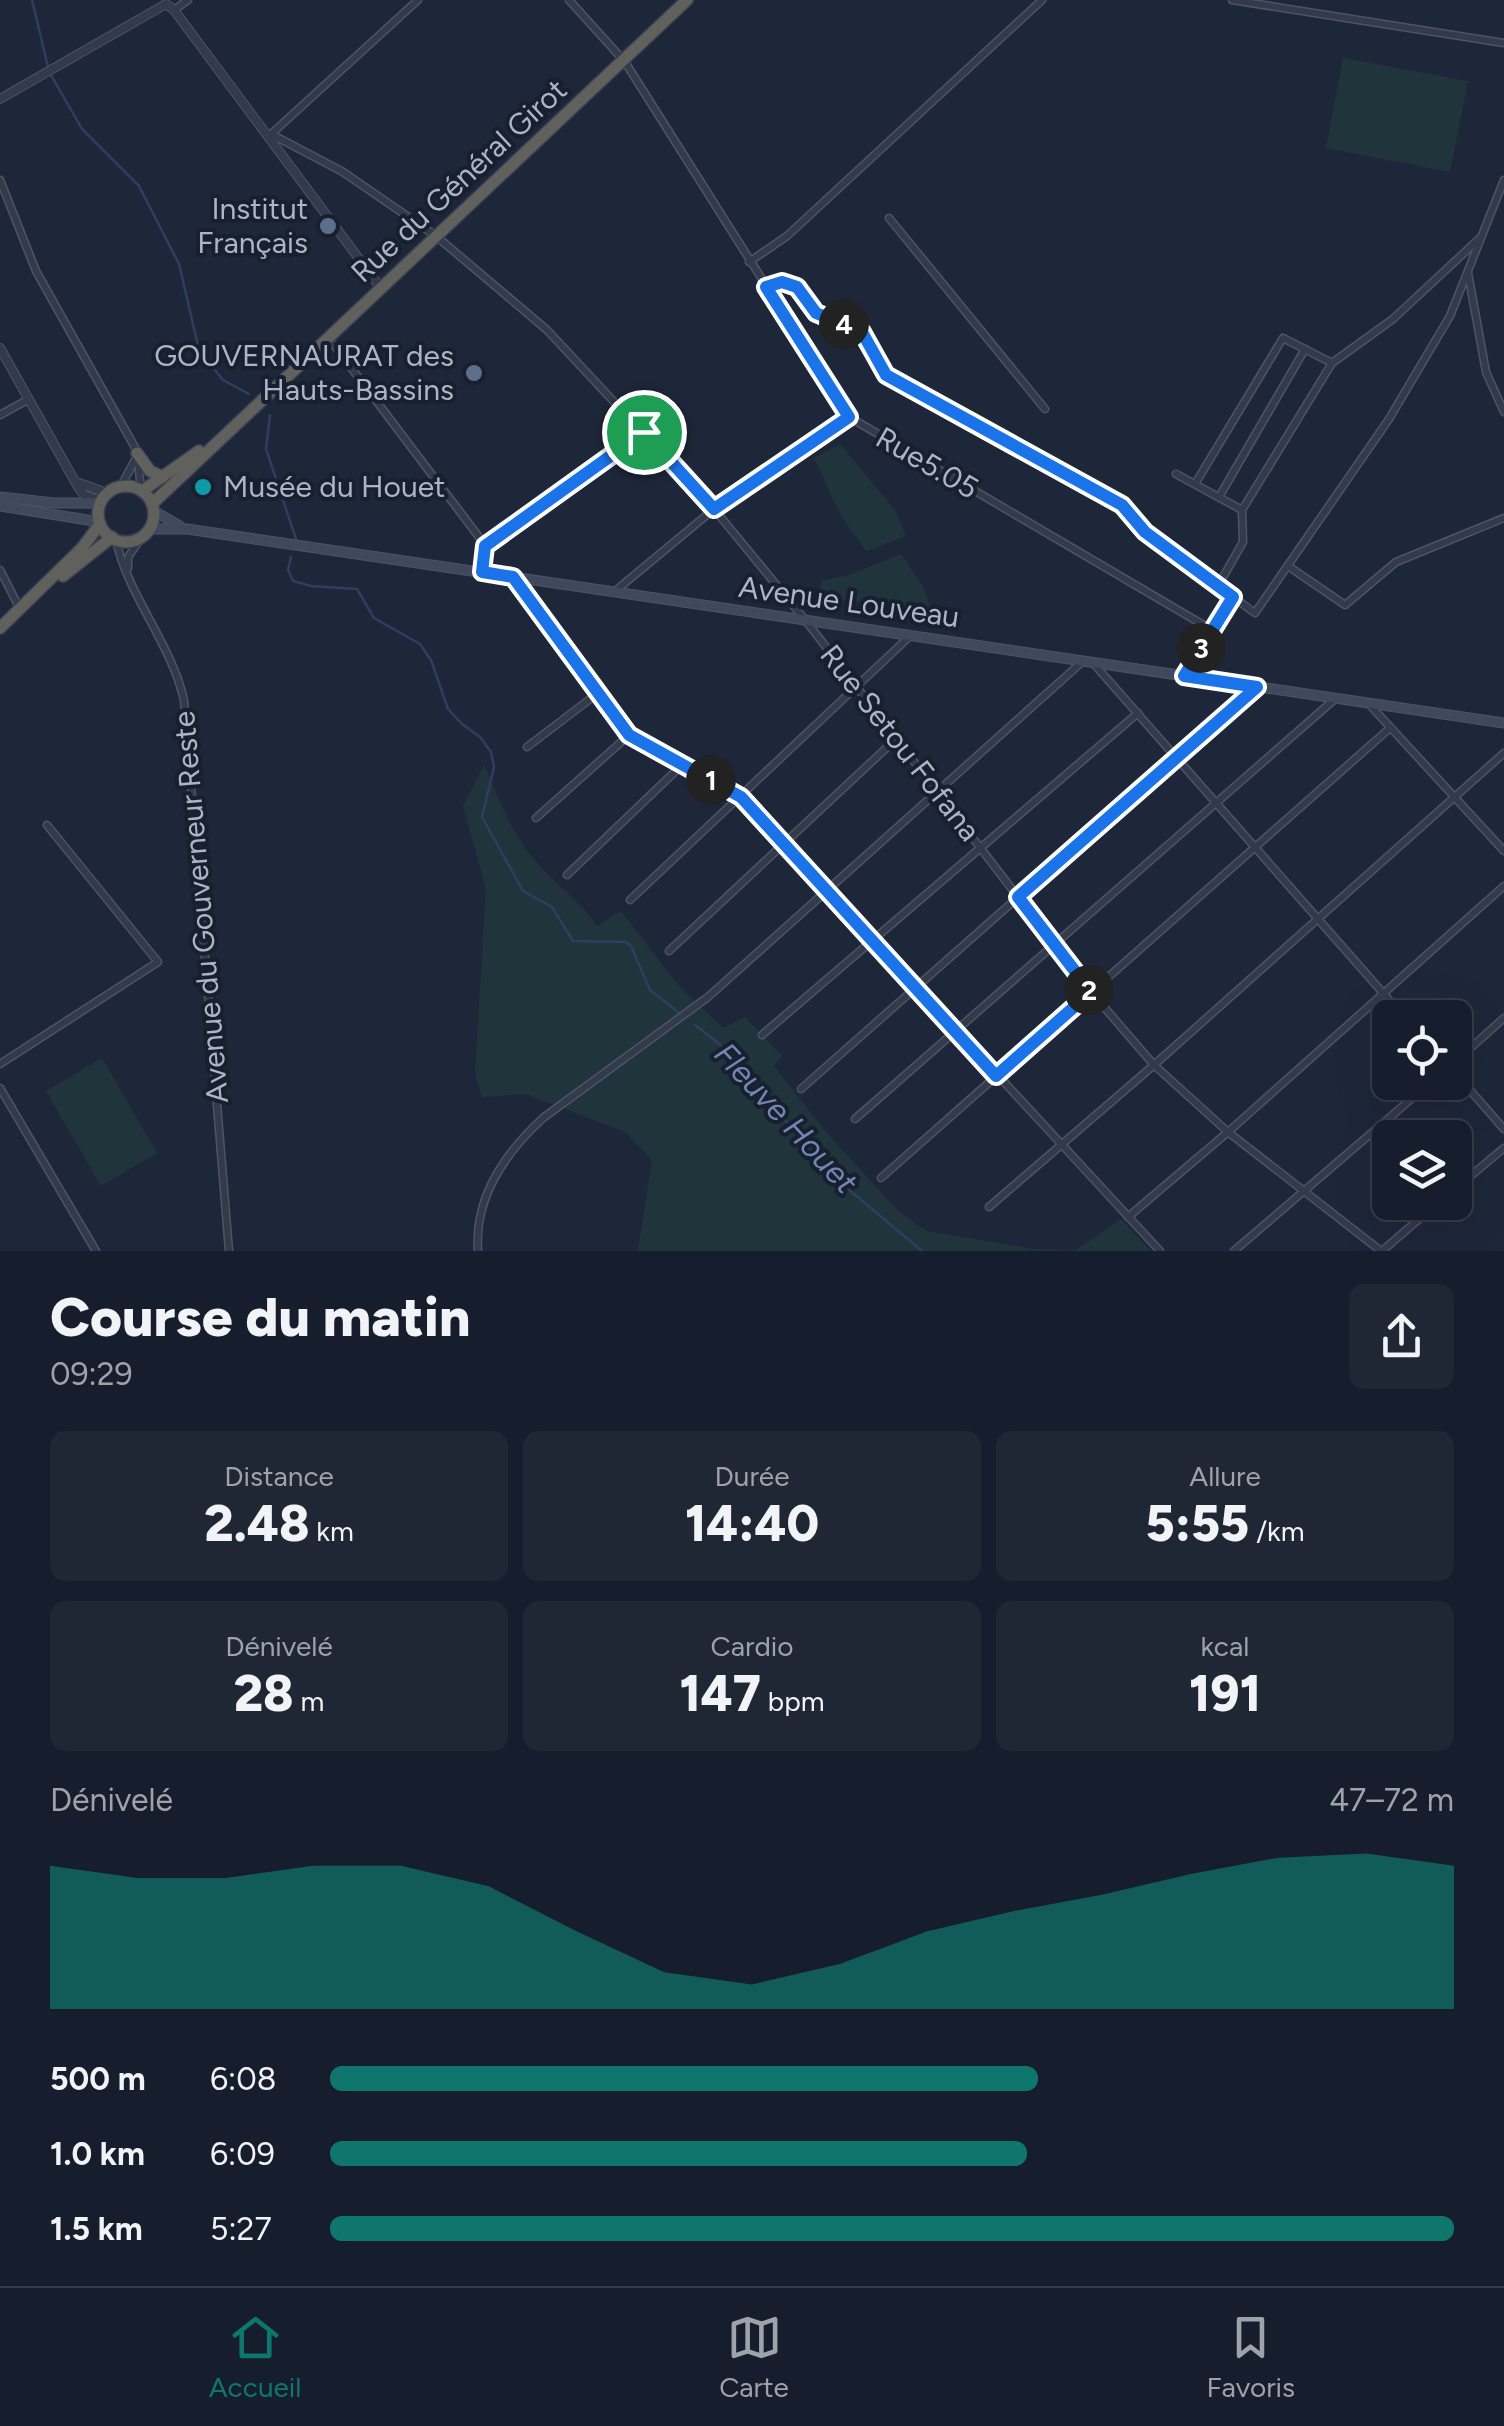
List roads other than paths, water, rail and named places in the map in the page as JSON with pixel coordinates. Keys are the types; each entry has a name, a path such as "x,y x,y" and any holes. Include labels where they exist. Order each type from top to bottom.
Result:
{"highway":[{"name":"Rue du Général Girot","path":"264,397 687,0"},
{"path":"0,628 82,548 99,525 100,499 121,486 142,490 189,460 264,397"},
{"path":"99,525 114,538 132,541 146,533 153,507 264,397"},
{"path":"137,452 150,472 163,476"},
{"path":"142,490 153,507"},
{"path":"20,609 114,538"}],"main road":[{"path":"0,497 54,503 100,499"},
{"path":"0,506 99,525"},
{"name":"Avenue Louveau","path":"153,507 187,528"},
{"name":"Avenue Louveau","path":"146,533 187,528 1504,723"}],"street":[{"path":"0,99 168,5 188,0"},
{"path":"270,135 418,0"},
{"name":"Rue5.05","path":"569,0 625,62 849,417 1212,630"},
{"path":"749,262 788,236 1042,0"},
{"path":"1232,0 1504,43"},
{"path":"1294,10 1295,0"},
{"path":"168,5 270,135 380,288"},
{"name":"Rue Setou Fofana","path":"270,135 343,172 436,236 547,330 714,509 806,621 1091,992 1154,1066 1228,1132 1381,1251"},
{"path":"0,180 36,271 137,452 142,490"},
{"path":"766,287 782,282 797,287 816,313 862,332 886,375 1122,505 1145,532 1255,613 1389,419 1450,316 1504,180"},
{"path":"889,218 1046,409"},
{"path":"1218,586 1243,542 1242,510 1332,363 1393,319 1482,237"},
{"path":"1468,272 1486,372 1504,412"},
{"path":"327,336 485,546 482,572"},
{"path":"1195,484 1283,338 1332,363"},
{"path":"0,348 76,481 100,499"},
{"path":"1219,497 1305,349"},
{"path":"0,415 29,399"},
{"path":"614,592 714,509 849,417"},
{"path":"485,546 644,432"},
{"path":"121,486 137,452"},
{"path":"1176,474 1242,510"},
{"path":"76,481 100,499"},
{"path":"1288,566 1345,605 1396,562 1504,518"},
{"path":"129,574 128,557 146,533"},
{"name":"Avenue du Gouverneur Reste","path":"114,538 178,675 184,700 228,1251"},
{"path":"0,570 20,609"},
{"path":"513,577 629,735 741,797 1160,1251"},
{"path":"1184,676 1233,597"},
{"path":"630,900 910,636"},
{"path":"478,1251 476,1234 490,1184 521,1139 708,997 1088,662 1138,713 1390,1000"},
{"path":"800,1089 1257,687"},
{"path":"527,748 598,693"},
{"path":"855,1119 1336,698"},
{"path":"1367,702 1504,851"},
{"path":"762,1035 1138,713"},
{"path":"882,1178 1390,728"},
{"path":"536,818 629,735"},
{"path":"668,951 896,739"},
{"path":"989,1208 1504,753"},
{"path":"567,875 683,764"},
{"path":"0,1064 158,962 47,825"},
{"path":"1128,1217 1504,886"},
{"path":"1472,1047 1504,1018"},
{"path":"0,1088 96,1251"},
{"path":"1472,1092 1504,1129"},
{"path":"1234,1251 1409,1100"},
{"path":"1472,1175 1504,1148"},
{"path":"1381,1251 1418,1220"}],"waterway":[{"name":"Fleuve Houet","path":"32,0 48,67"},
{"name":"Fleuve Houet","path":"51,75 82,129 139,186 179,264 199,350 223,380 249,394"},
{"name":"Fleuve Houet","path":"270,415 266,449 296,539"},
{"name":"Fleuve Houet","path":"291,557 288,570 293,581 357,589 374,618 420,644 431,660 448,709 491,752 494,767 482,817 523,891 552,907 573,941 626,942 650,990 679,1013"},
{"name":"Fleuve Houet","path":"695,1025 727,1050 829,1173 922,1251"}],"place":[{"name":"Institut Français","path":"328,226"},
{"name":"GOUVERNAURAT des Hauts-Bassins","path":"474,373"},
{"name":"Musée du Houet","path":"203,487"}]}
